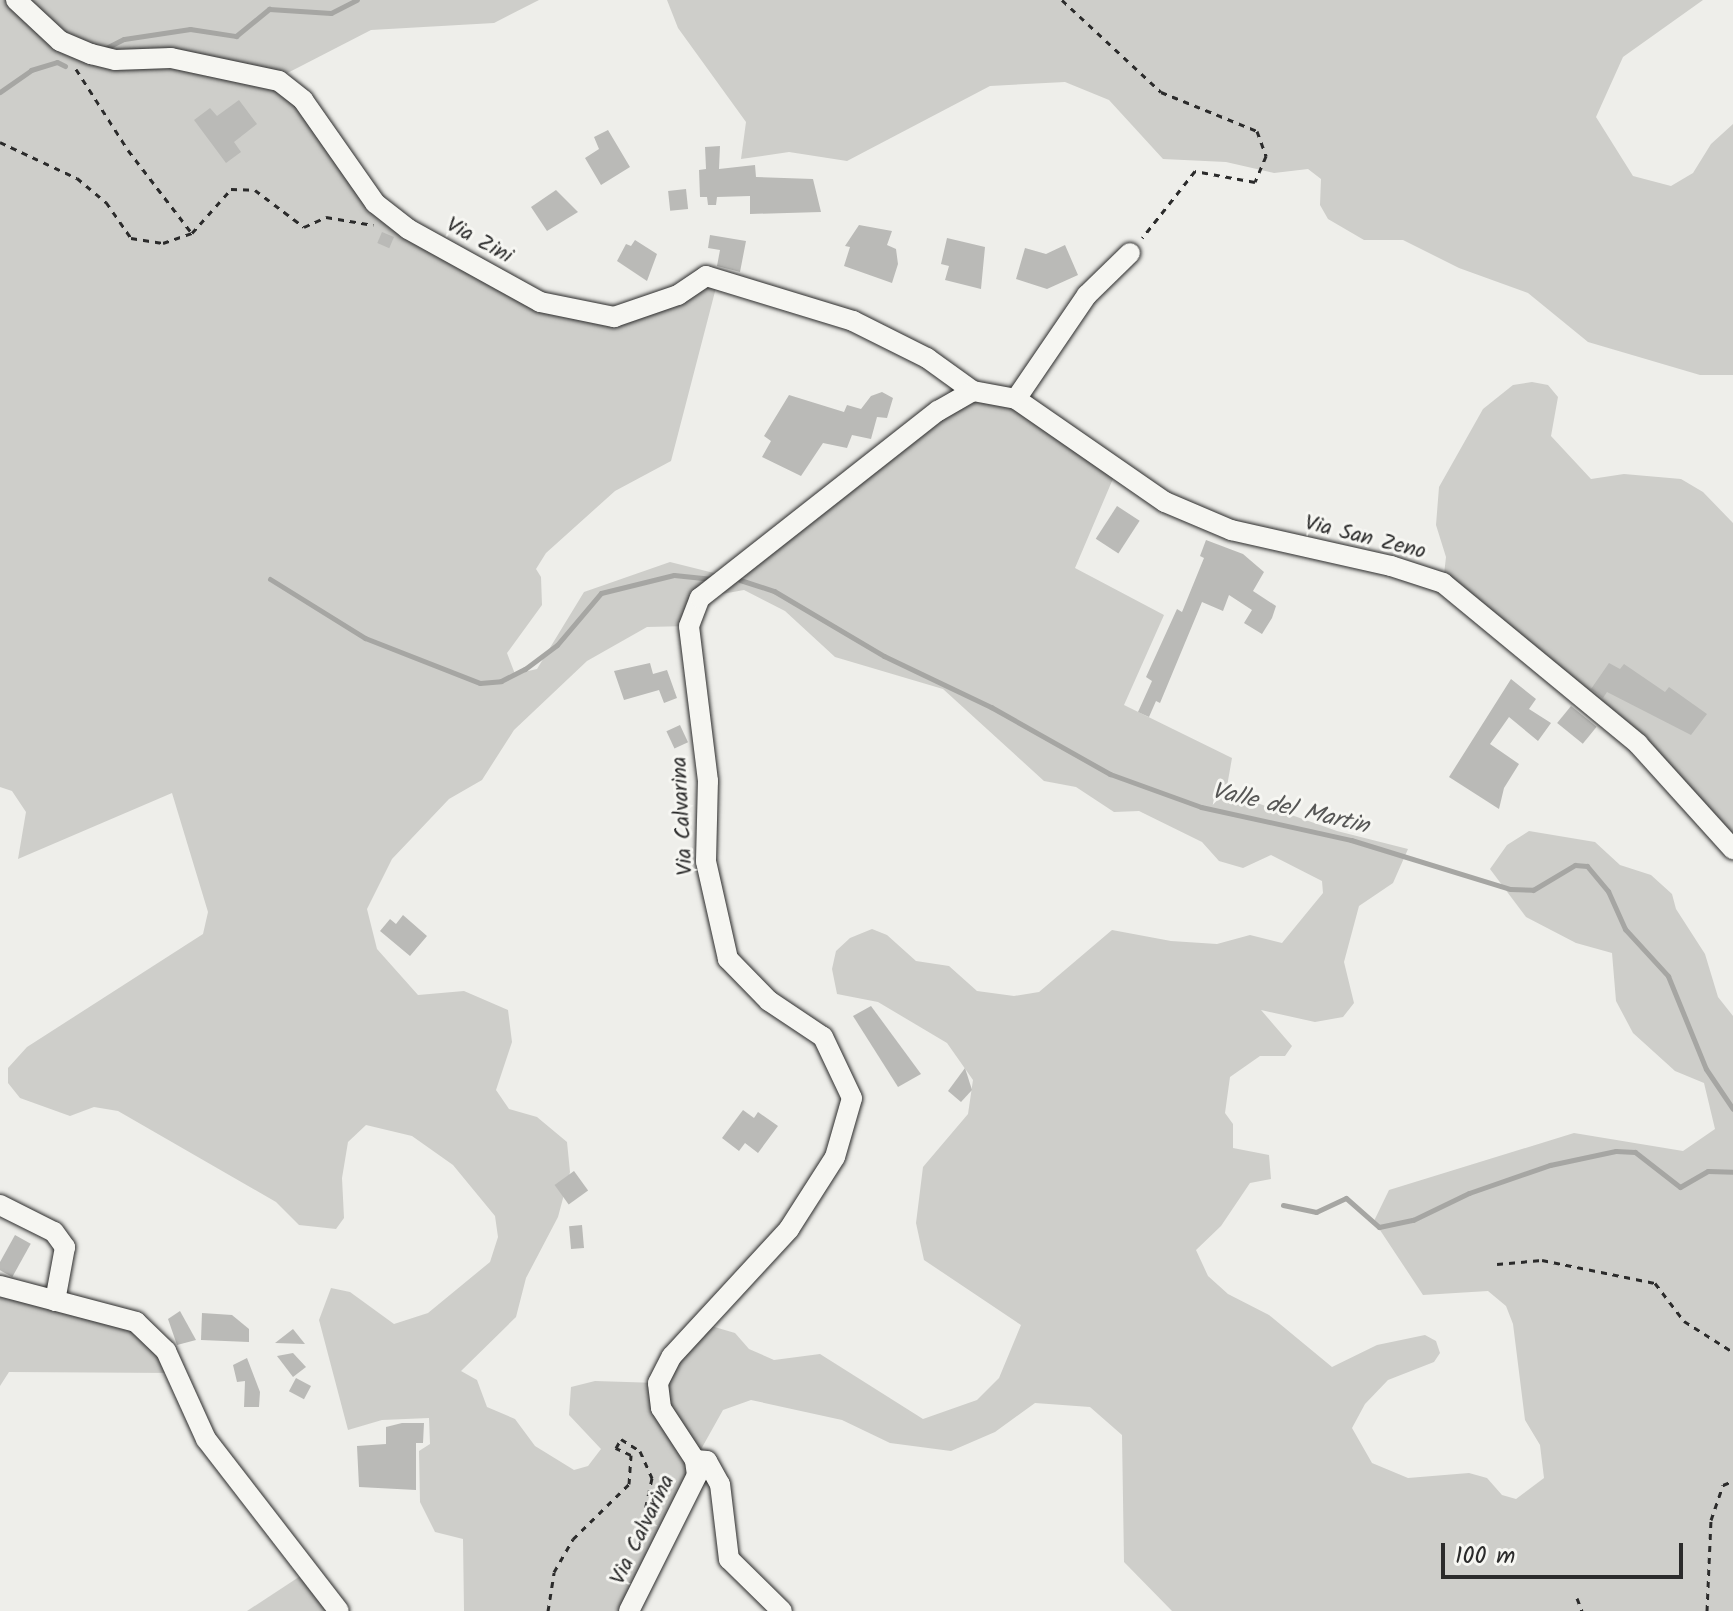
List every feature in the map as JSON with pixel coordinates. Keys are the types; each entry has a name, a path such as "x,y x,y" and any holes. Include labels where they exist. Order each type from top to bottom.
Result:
{"street":[{"name":"Via Zini","path":"16,0 60,41 115,60 171,58 279,81 303,100 375,203 408,229 540,302 614,317 678,295 706,276 853,321 927,358 973,391"},
{"path":"973,391 1016,399 1087,295 1130,253"},
{"name":"Via Calvarina","path":"629,1611 691,1495 695,1460 661,1408 658,1383 672,1356 789,1229 835,1157 852,1098 823,1037 769,1001 728,959 706,861 708,781 689,626 700,598 726,576 938,411 973,391"},
{"name":"Via San Zeno","path":"1016,399 1165,502 1231,530 1391,566 1443,583 1638,744 1733,849"},
{"path":"0,1205 54,1232 65,1247 55,1301"},
{"path":"0,1286 136,1322 166,1351 206,1439 339,1611"},
{"path":"695,1460 707,1461 720,1484 729,1559 782,1611"}],"path":[{"path":"1062,0 1161,92 1257,131 1266,156 1255,182 1195,171 1130,253"},
{"path":"60,41 128,150 192,233"},
{"path":"0,142 77,178 106,202 131,238 163,243 192,233 231,189 255,190 304,227 326,217 361,220 399,236 408,229"},
{"path":"1497,1264 1542,1260 1655,1283 1684,1321 1733,1352"},
{"path":"548,1611 554,1572 573,1539 629,1484 631,1455 616,1448 621,1439 647,1461 651,1496 639,1538 645,1550 657,1539"},
{"path":"1707,1611 1711,1520 1723,1485 1733,1481"},
{"path":"1577,1598 1582,1611"}],"shaded area":[{"path":"0,0 539,0 494,23 371,30 270,82 304,103 375,200 570,310 633,311 679,283 718,280 671,461 615,491 546,553 536,569 541,577 542,605 507,653 515,674 537,669 584,592 670,562 726,576 973,391 1016,399 1118,467 1075,568 1164,615 1124,705 1232,758 1226,792 1337,831 1408,849 1393,883 1359,906 1344,962 1354,1003 1343,1017 1315,1022 1261,1010 1292,1046 1285,1056 1260,1056 1230,1077 1225,1113 1233,1124 1233,1148 1269,1155 1271,1179 1250,1183 1221,1226 1196,1250 1208,1276 1228,1294 1269,1315 1332,1367 1377,1345 1425,1335 1436,1341 1440,1353 1434,1362 1388,1380 1365,1404 1352,1428 1372,1463 1408,1478 1469,1473 1487,1478 1502,1495 1516,1499 1544,1478 1540,1445 1525,1420 1513,1324 1506,1306 1488,1291 1423,1295 1374,1221 1389,1190 1574,1133 1683,1151 1715,1129 1704,1083 1675,1071 1633,1033 1616,1001 1612,953 1576,943 1526,917 1490,869 1507,845 1529,831 1595,842 1620,865 1651,875 1672,894 1676,909 1705,954 1718,997 1733,1016 1733,1611 1172,1611 1124,1562 1122,1435 1090,1407 1035,1403 995,1432 951,1451 890,1443 842,1420 751,1400 723,1410 695,1460 629,1611 464,1611 463,1539 435,1532 420,1502 419,1451 430,1444 429,1418 382,1420 348,1430 319,1320 331,1288 350,1292 394,1324 428,1313 490,1262 498,1237 495,1216 453,1165 412,1136 366,1125 348,1142 342,1178 344,1218 336,1229 299,1225 276,1202 118,1111 94,1107 70,1116 20,1098 8,1083 8,1068 27,1047 203,934 208,912 172,793 18,859 26,812 12,791 0,787","holes":["744,590 785,611 835,657 943,689 1044,781 1076,787 1114,812 1139,811 1202,842 1219,861 1243,868 1271,855 1322,881 1323,893 1282,943 1250,935 1217,944 1171,941 1112,930 1039,992 1014,996 977,991 949,966 916,961 887,935 872,929 850,938 836,951 832,969 837,994 878,1002 947,1043 973,1080 968,1114 923,1167 916,1223 924,1260 1021,1325 999,1378 977,1400 923,1419 820,1354 774,1360 749,1349 735,1333 701,1323 658,1383 595,1381 571,1387 569,1415 601,1449 588,1466 574,1470 535,1446 515,1419 487,1407 477,1380 461,1371 516,1317 526,1278 558,1217 570,1172 567,1142 537,1117 509,1109 496,1090 512,1042 508,1010 464,991 418,995 377,949 367,909 392,859 449,799 482,780 514,730 587,661 647,627 689,626 700,598"]},
{"path":"667,0 1703,0 1623,57 1596,117 1633,176 1671,186 1693,173 1711,144 1733,124 1733,375 1700,375 1588,342 1528,293 1459,268 1403,240 1364,240 1328,219 1320,205 1321,179 1308,169 1274,173 1226,162 1163,159 1109,100 1065,82 990,86 847,161 789,152 741,159 746,122 678,28"},
{"path":"1532,382 1548,385 1558,397 1551,436 1591,479 1624,474 1681,479 1703,492 1733,523 1733,849 1669,774 1443,583 1446,557 1436,525 1439,487 1483,409 1513,385"},
{"path":"0,1286 136,1324 175,1373 9,1372 0,1386"},
{"path":"305,1573 338,1611 247,1611"}],"building":[{"path":"239,100 257,124 234,142 241,152 226,163 194,120 210,108 217,116"},
{"path":"608,130 630,167 601,185 585,158 599,149 594,137"},
{"path":"720,146 719,169 755,165 756,177 813,179 821,212 750,214 750,196 717,197 716,205 708,205 707,197 700,197 699,170 706,169 705,147"},
{"path":"686,189 688,209 670,211 668,191"},
{"path":"556,190 578,212 547,231 531,207"},
{"path":"859,225 892,231 887,245 896,249 898,264 892,283 844,266 850,247 845,246"},
{"path":"382,232 394,237 389,248 377,243"},
{"path":"710,235 746,241 740,272 717,266 720,250 708,248"},
{"path":"947,238 985,247 981,289 945,280 949,266 941,264"},
{"path":"635,240 657,254 647,281 617,261 626,244 631,246"},
{"path":"1065,245 1078,275 1047,289 1016,279 1025,248 1046,254"},
{"path":"882,392 893,398 887,418 877,417 871,439 852,435 847,448 823,443 801,476 762,457 771,441 764,436 789,395 844,412 847,405 861,409 871,396"},
{"path":"1117,506 1140,521 1118,553 1096,539"},
{"path":"1206,540 1243,554 1264,572 1253,591 1276,606 1262,634 1244,623 1252,610 1229,595 1223,611 1202,602 1160,703 1156,701 1149,717 1138,712 1152,681 1146,677 1177,609 1182,612 1204,558 1200,556"},
{"path":"650,663 653,674 667,670 677,698 664,703 659,690 624,700 614,671"},
{"path":"1609,663 1620,669 1624,664 1665,692 1669,687 1707,714 1691,735 1607,692 1603,698 1591,689"},
{"path":"1511,679 1536,699 1529,709 1551,723 1538,741 1509,717 1490,744 1519,764 1504,788 1499,809 1449,777"},
{"path":"1571,706 1597,727 1583,744 1557,723"},
{"path":"680,725 688,742 674,749 666,731"},
{"path":"403,915 427,936 410,956 380,931 390,919 396,924"},
{"path":"871,1006 921,1074 898,1087 853,1016"},
{"path":"965,1068 972,1090 961,1102 948,1091"},
{"path":"743,1110 754,1118 758,1112 778,1126 758,1153 745,1143 739,1151 722,1138"},
{"path":"574,1171 588,1190 569,1205 555,1185"},
{"path":"582,1225 584,1248 571,1249 569,1226"},
{"path":"15,1235 31,1244 12,1277 0,1270 0,1262"},
{"path":"180,1311 196,1340 177,1345 168,1319"},
{"path":"202,1313 232,1315 249,1329 249,1342 201,1340"},
{"path":"293,1329 305,1344 275,1343"},
{"path":"293,1353 306,1367 293,1377 277,1356"},
{"path":"247,1358 260,1392 259,1407 244,1407 245,1381 237,1382 233,1365"},
{"path":"296,1378 311,1386 304,1399 289,1391"},
{"path":"424,1423 423,1443 416,1443 416,1490 359,1487 357,1446 386,1444 386,1427"}],"waterway":[{"path":"104,49 124,39 190,29 236,36 269,9 331,13 357,0"},
{"path":"0,92 31,70 57,62 65,66"},
{"name":"Valle del Martin","path":"270,579 365,638 480,683 501,681 525,669 557,645 601,593 674,575 710,579"},
{"name":"Valle del Martin","path":"740,580 774,591 884,656 991,707 1110,774 1201,807 1351,840 1510,889 1533,890 1575,865 1587,866 1608,891 1625,929 1668,976 1706,1069 1733,1109"},
{"path":"1283,1205 1316,1212 1346,1198 1379,1227 1413,1220 1469,1193 1550,1165 1616,1151 1635,1152 1680,1187 1708,1171 1733,1172"}]}
